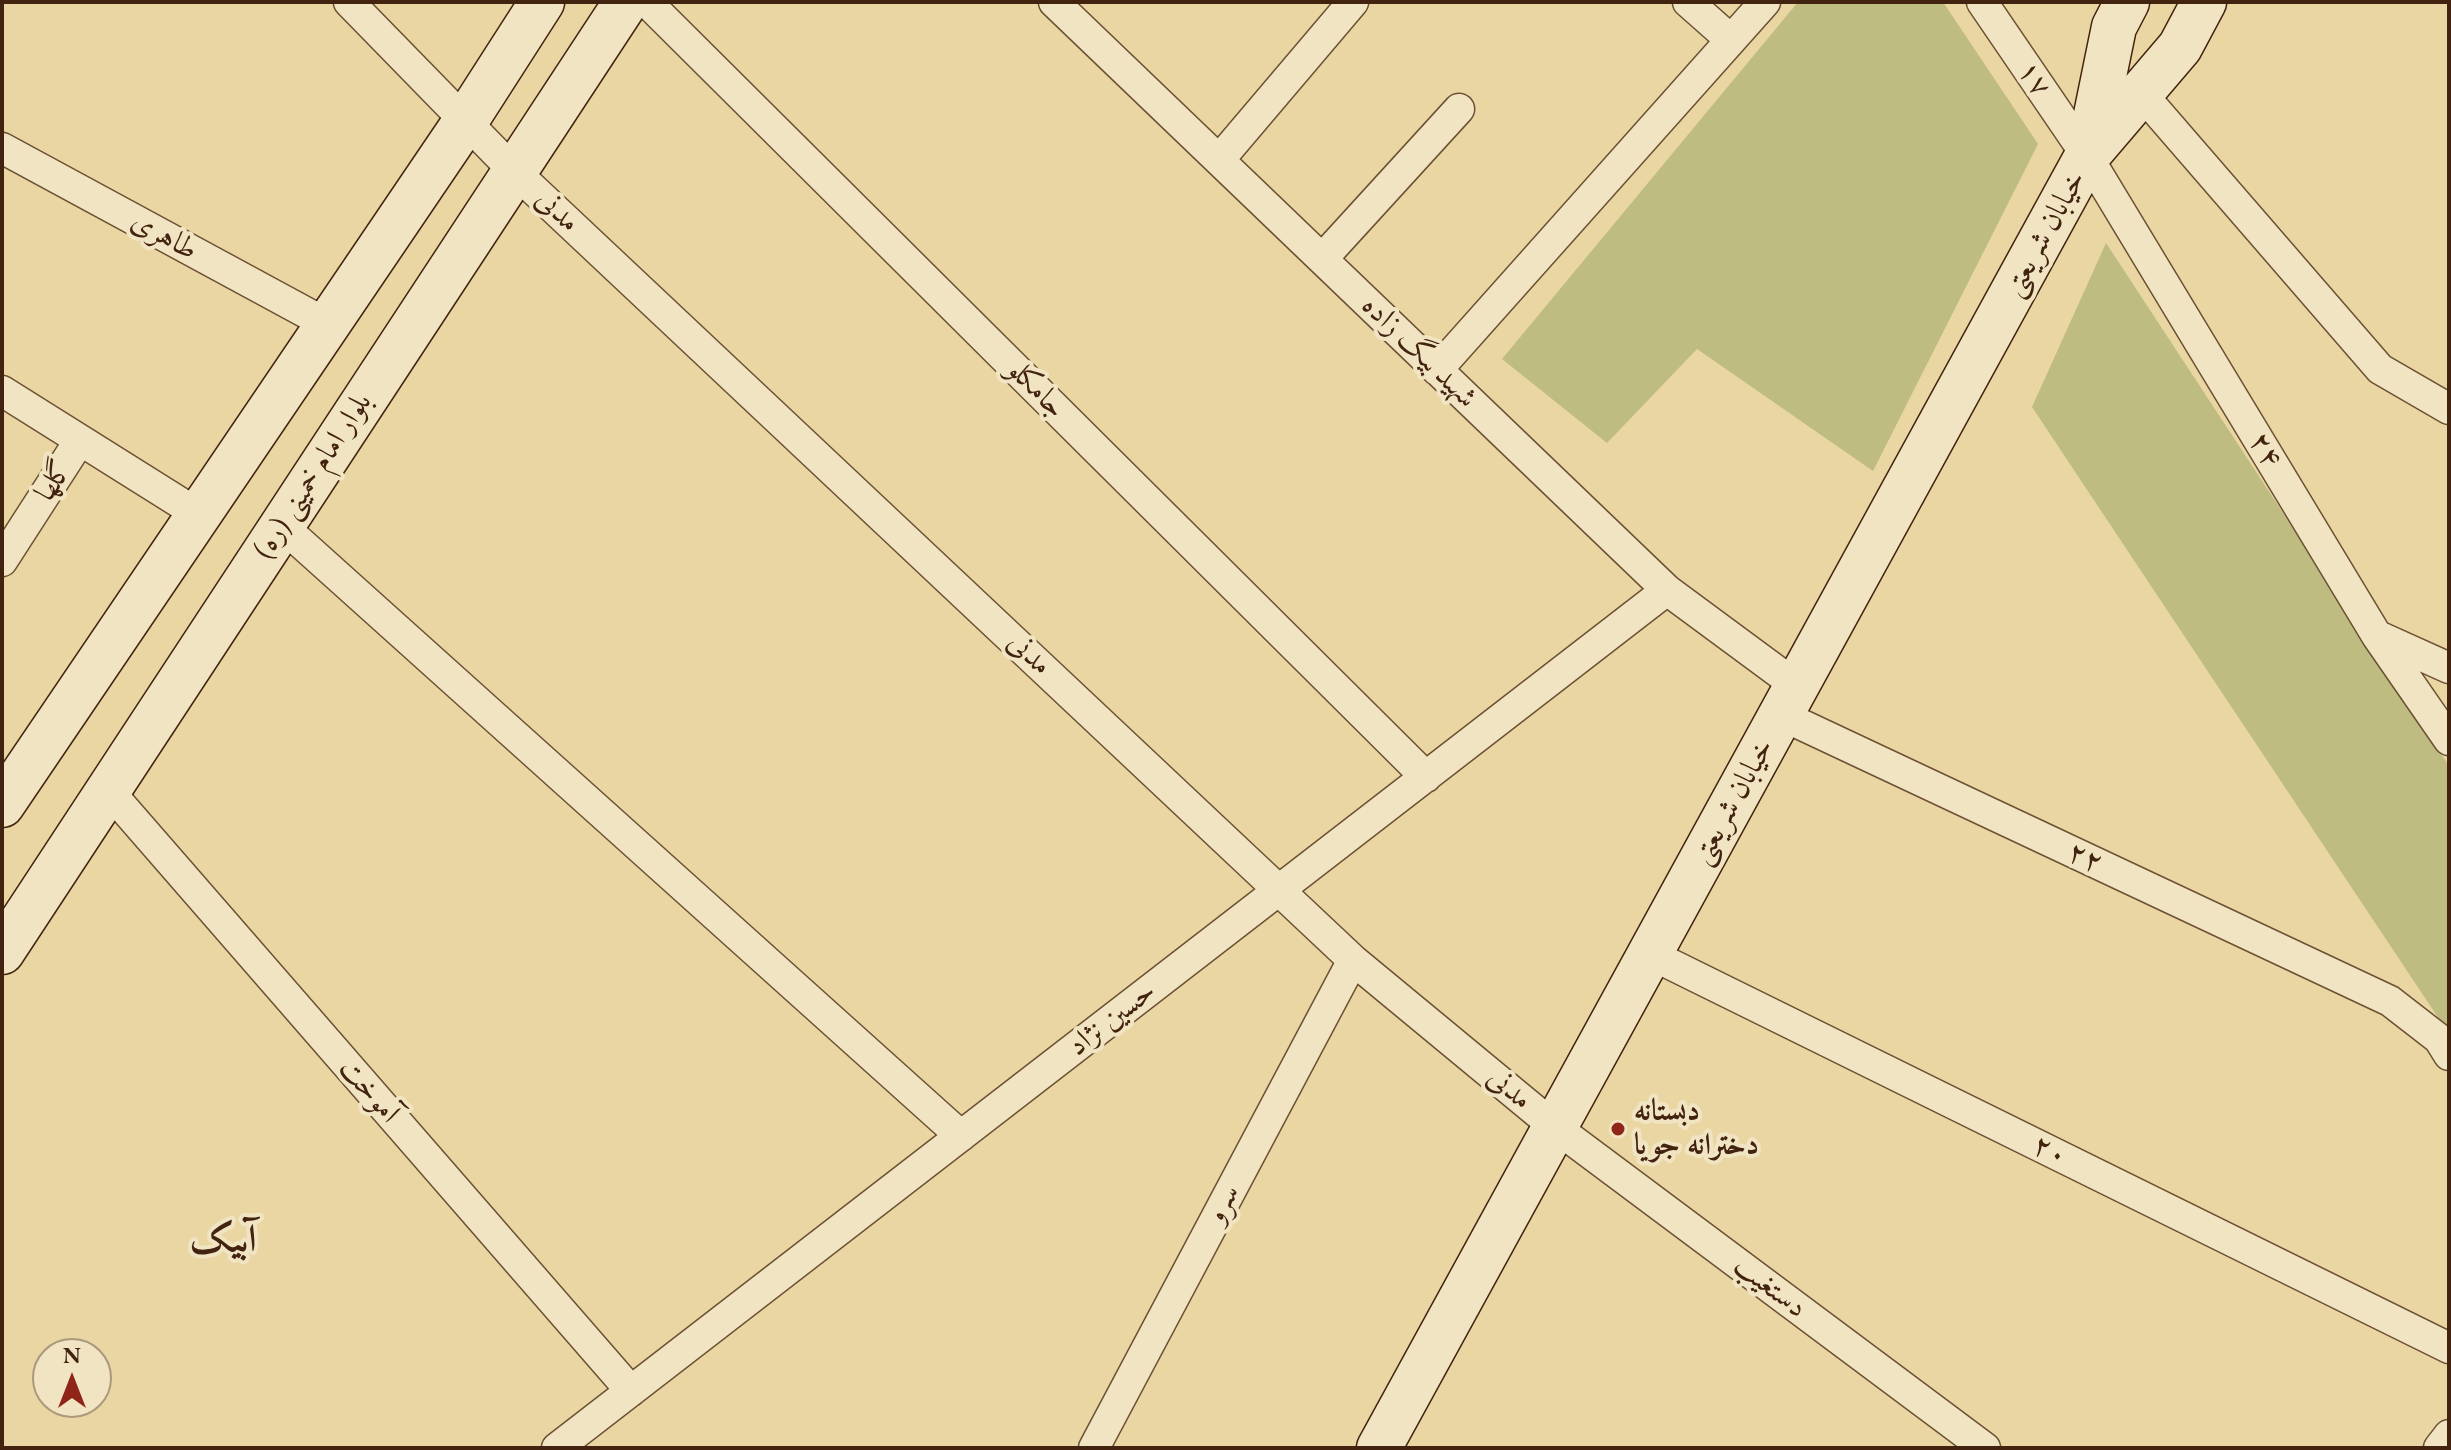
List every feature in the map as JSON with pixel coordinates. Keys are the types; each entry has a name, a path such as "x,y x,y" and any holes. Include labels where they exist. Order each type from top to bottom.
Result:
{"main road":[{"path":"2,805 465,122 542,2"},
{"name":"بلوار امام خمینی (ره)","path":"2,952 626,2"},
{"name":"خیابان شریعتی","path":"2087,156 2114,27 2127,2"},
{"name":"خیابان شریعتی","path":"1379,1448 2087,156 2180,47 2204,2"}],"street":[{"name":"مدنی","path":"349,2 514,171 1353,960 1555,1127"},
{"name":"جامکلو","path":"647,2 1426,777"},
{"name":"شهید بیگ زاده","path":"1054,2 1667,590 1789,701"},
{"path":"1219,160 1353,2"},
{"path":"1688,2 1731,40"},
{"path":"1437,370 1765,2"},
{"name":"۱۷","path":"1982,2 2087,156"},
{"path":"2141,93 2380,369 2449,409"},
{"path":"1322,259 1459,109"},
{"name":"طاهری","path":"2,148 327,324"},
{"name":"۲۴","path":"2087,156 2377,636 2449,740"},
{"path":"2,391 198,514"},
{"name":"گلها","path":"2,561 80,440"},
{"path":"281,525 961,1136"},
{"name":"حسین نژاد","path":"557,1448 1667,590"},
{"path":"2377,636 2449,668"},
{"name":"۲۲","path":"1789,701 2390,1001 2439,1039 2449,1055"},
{"name":"آموخت","path":"108,790 631,1391"},
{"name":"۲۰","path":"1650,954 2449,1348"},
{"name":"سرو","path":"1094,1448 1353,960"},
{"name":"دستغیب","path":"1555,1127 1985,1448"},
{"path":"2439,1448 2449,1435"}],"shaded area":[{"path":"1798,2 1943,2 2038,144 1873,471 1697,349 1607,443 1502,359"},
{"path":"2106,243 2449,766 2449,1034 2032,407"}],"place":[{"name":"دبستانه دخترانه جويا","path":"1618,1129"}],"district":[{"name":"آبیک","path":"223,1241"}]}
